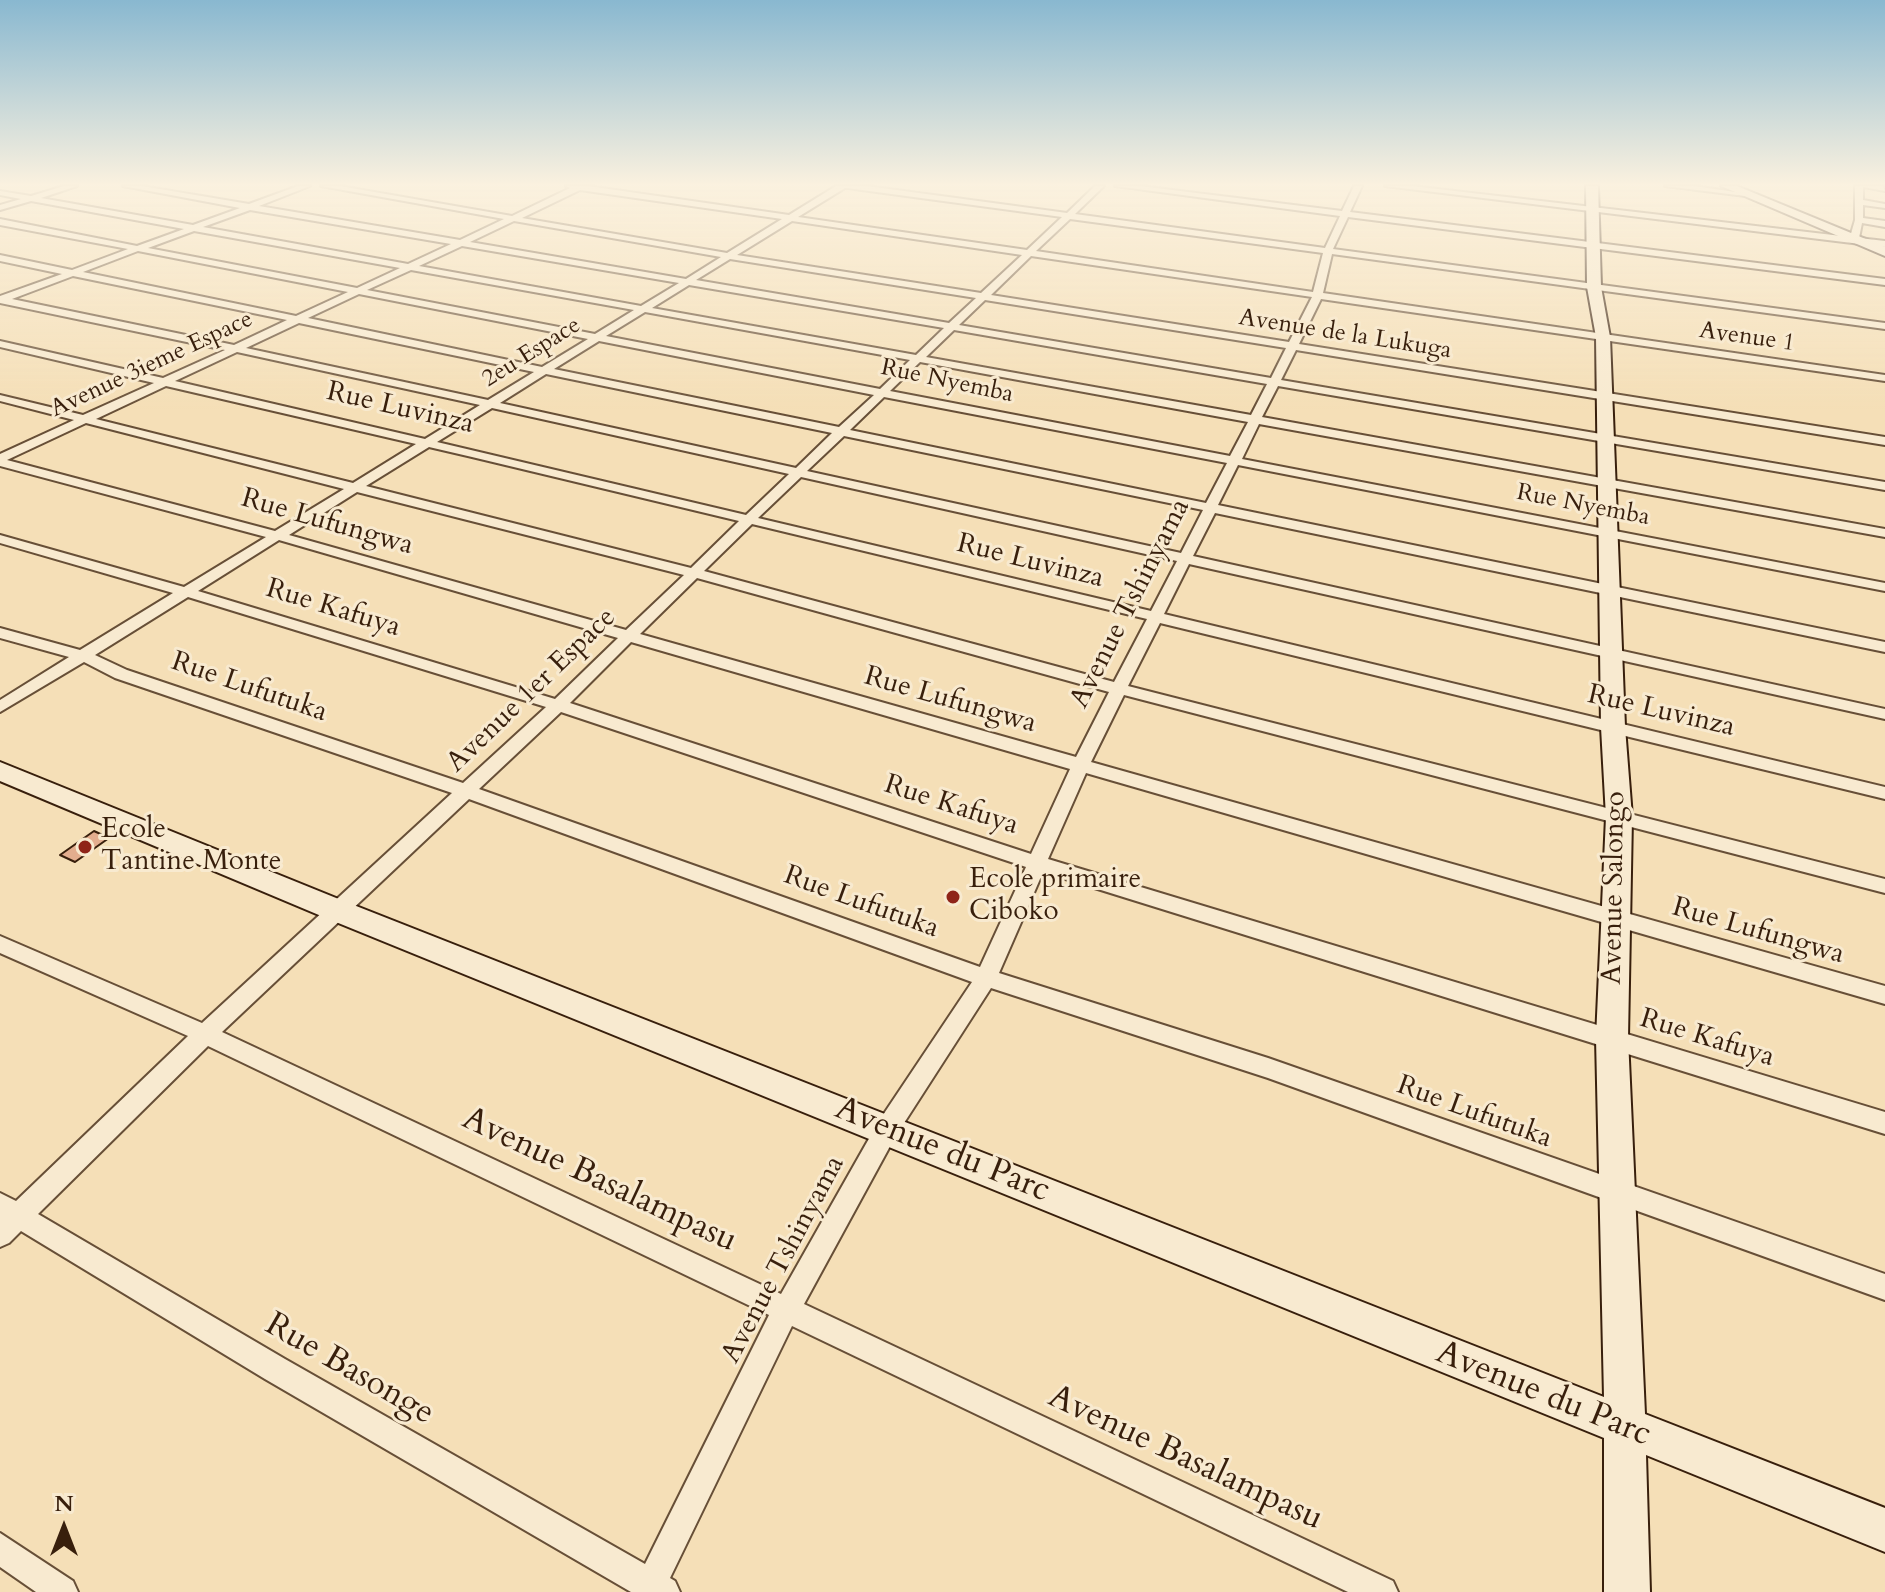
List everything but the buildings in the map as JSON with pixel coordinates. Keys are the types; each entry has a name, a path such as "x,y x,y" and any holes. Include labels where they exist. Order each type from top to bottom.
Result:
{"street":[{"path":"11,260 550,369 1885,647"},
{"path":"1,299 109,260"},
{"name":"Rue Nyemba","path":"194,260 884,391 1885,587"},
{"path":"381,260 1885,533"},
{"name":"Avenue 3ieme Espace","path":"0,460 426,260"},
{"path":"563,260 950,329 1885,486"},
{"name":"2eu Espace","path":"0,707 189,593 722,260"},
{"name":"Avenue de la Lukuga","path":"757,260 1885,441"},
{"name":"Avenue 1er Espace","path":"6,1218 558,705 1022,260"},
{"name":"Avenue 1","path":"1077,260 1885,378"},
{"name":"Avenue Tshinyama","path":"654,1589 786,1310 887,1129 986,978 1080,766 1212,507 1253,418 1317,297 1326,260"},
{"path":"1397,260 1885,326"},
{"name":"Avenue Salongo","path":"1593,260 1594,287 1603,337 1603,397 1608,439 1613,727 1619,817 1612,1038 1619,1195 1627,1592"},
{"path":"1709,260 1885,282"},
{"path":"1,299 492,404 1885,714"},
{"name":"Rue Luvinza","path":"0,344 431,442 1885,793"},
{"path":"0,398 358,486 694,573 1119,689 1885,886"},
{"name":"Rue Lufungwa","path":"0,460 628,635 1885,995"},
{"name":"Rue Kafuya","path":"0,539 558,705 1036,863 1885,1123"},
{"name":"Rue Lufutuka","path":"0,633 83,656 121,674 466,791 986,978 1268,1068 1885,1287"},
{"name":"Avenue du Parc","path":"0,771 336,910 1885,1530"},
{"name":"Avenue Basalampasu","path":"0,944 205,1034 1382,1592"},
{"name":"Rue Basonge","path":"6,1218 275,1369 654,1589"},
{"path":"0,1548 62,1592"}],"place":[{"name":"Ecole Tantine Monte","path":"85,847"},
{"name":"Ecole primaire Ciboko","path":"953,897"}]}
